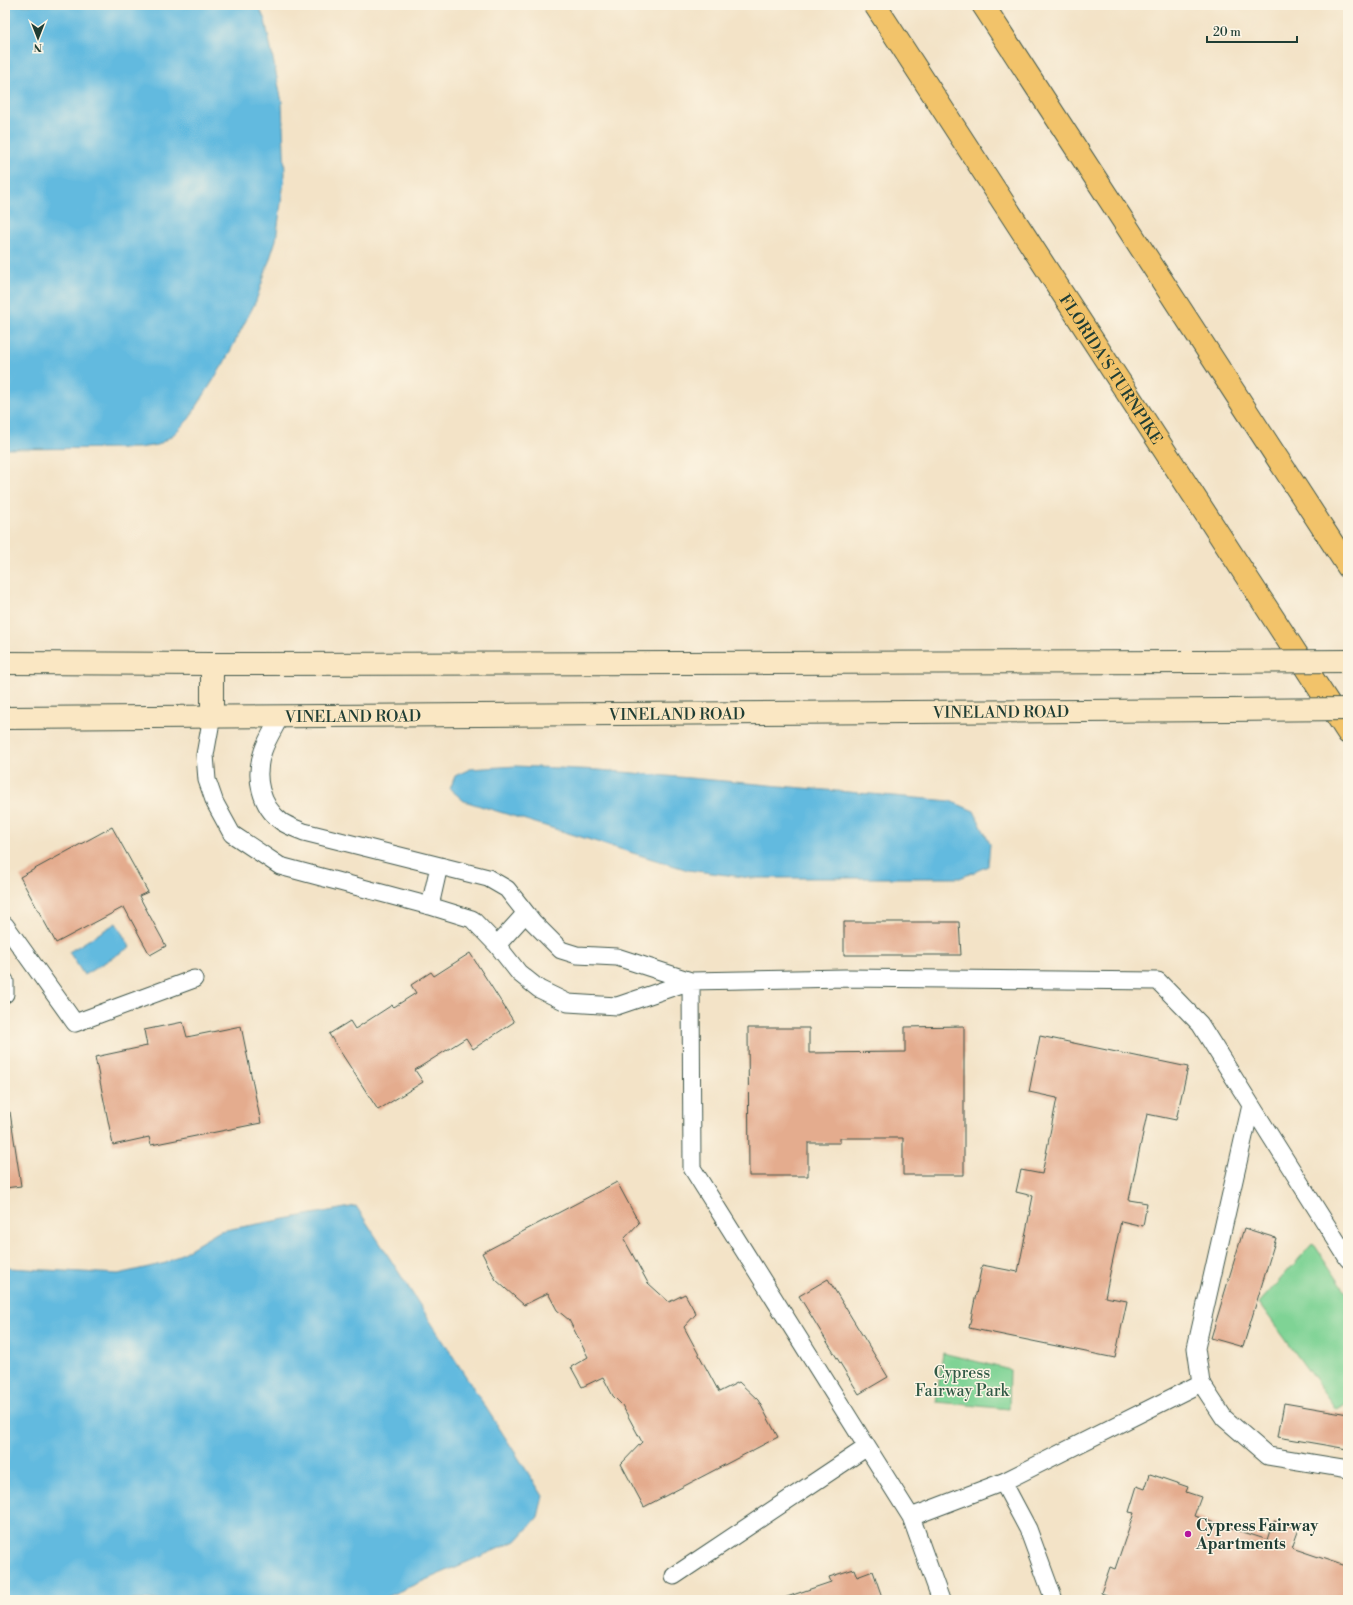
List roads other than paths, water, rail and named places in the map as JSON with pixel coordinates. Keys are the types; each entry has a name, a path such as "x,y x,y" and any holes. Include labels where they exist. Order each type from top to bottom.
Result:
{"highway":[{"name":"FLORIDA'S TURNPIKE","path":"874,5 1348,733"},
{"path":"983,5 1348,567"}],"street":[{"path":"5,663 212,664 1348,661"},
{"path":"212,664 212,716"},
{"name":"VINELAND ROAD","path":"5,718 281,715 1348,710"}],"lane":[{"path":"281,715 262,752 260,788 266,806 282,822 304,832 488,878 507,890 533,922 561,950 577,955 617,957 691,981"},
{"path":"212,716 205,755 207,780 215,803 232,834 280,866 430,906 472,919 497,945 519,973 539,989 568,1003 617,1006 691,981 845,978 1158,981 1200,1024 1348,1258"},
{"path":"430,906 439,866"},
{"path":"497,945 526,913"},
{"path":"5,925 75,1023 194,979"},
{"path":"5,981 5,994"},
{"path":"691,981 692,1168 911,1517 941,1600"},
{"path":"1251,1105 1196,1348 1201,1382 1224,1418 1268,1456 1348,1468"},
{"path":"911,1517 1003,1482 1201,1382"},
{"path":"674,1576 867,1447"},
{"path":"1003,1482 1028,1528 1054,1600"}],"water":[{"path":"5,5 258,5 265,20 282,102 285,174 276,240 256,301 224,363 189,419 173,435 158,445 139,448 5,449"},
{"path":"516,766 599,770 950,801 974,811 990,844 988,866 960,878 751,878 688,870 464,801 450,789 455,776 470,769"},
{"path":"116,923 130,947 84,975 69,952"},
{"path":"356,1206 543,1496 538,1517 516,1541 379,1600 5,1600 5,1270 9,1268 118,1274 166,1263 220,1231"}],"place":[{"name":"Cypress Fairway Apartments","path":"1188,1534"}],"park label":[{"name":"Cypress Fairway Park","path":"962,1381"}]}
